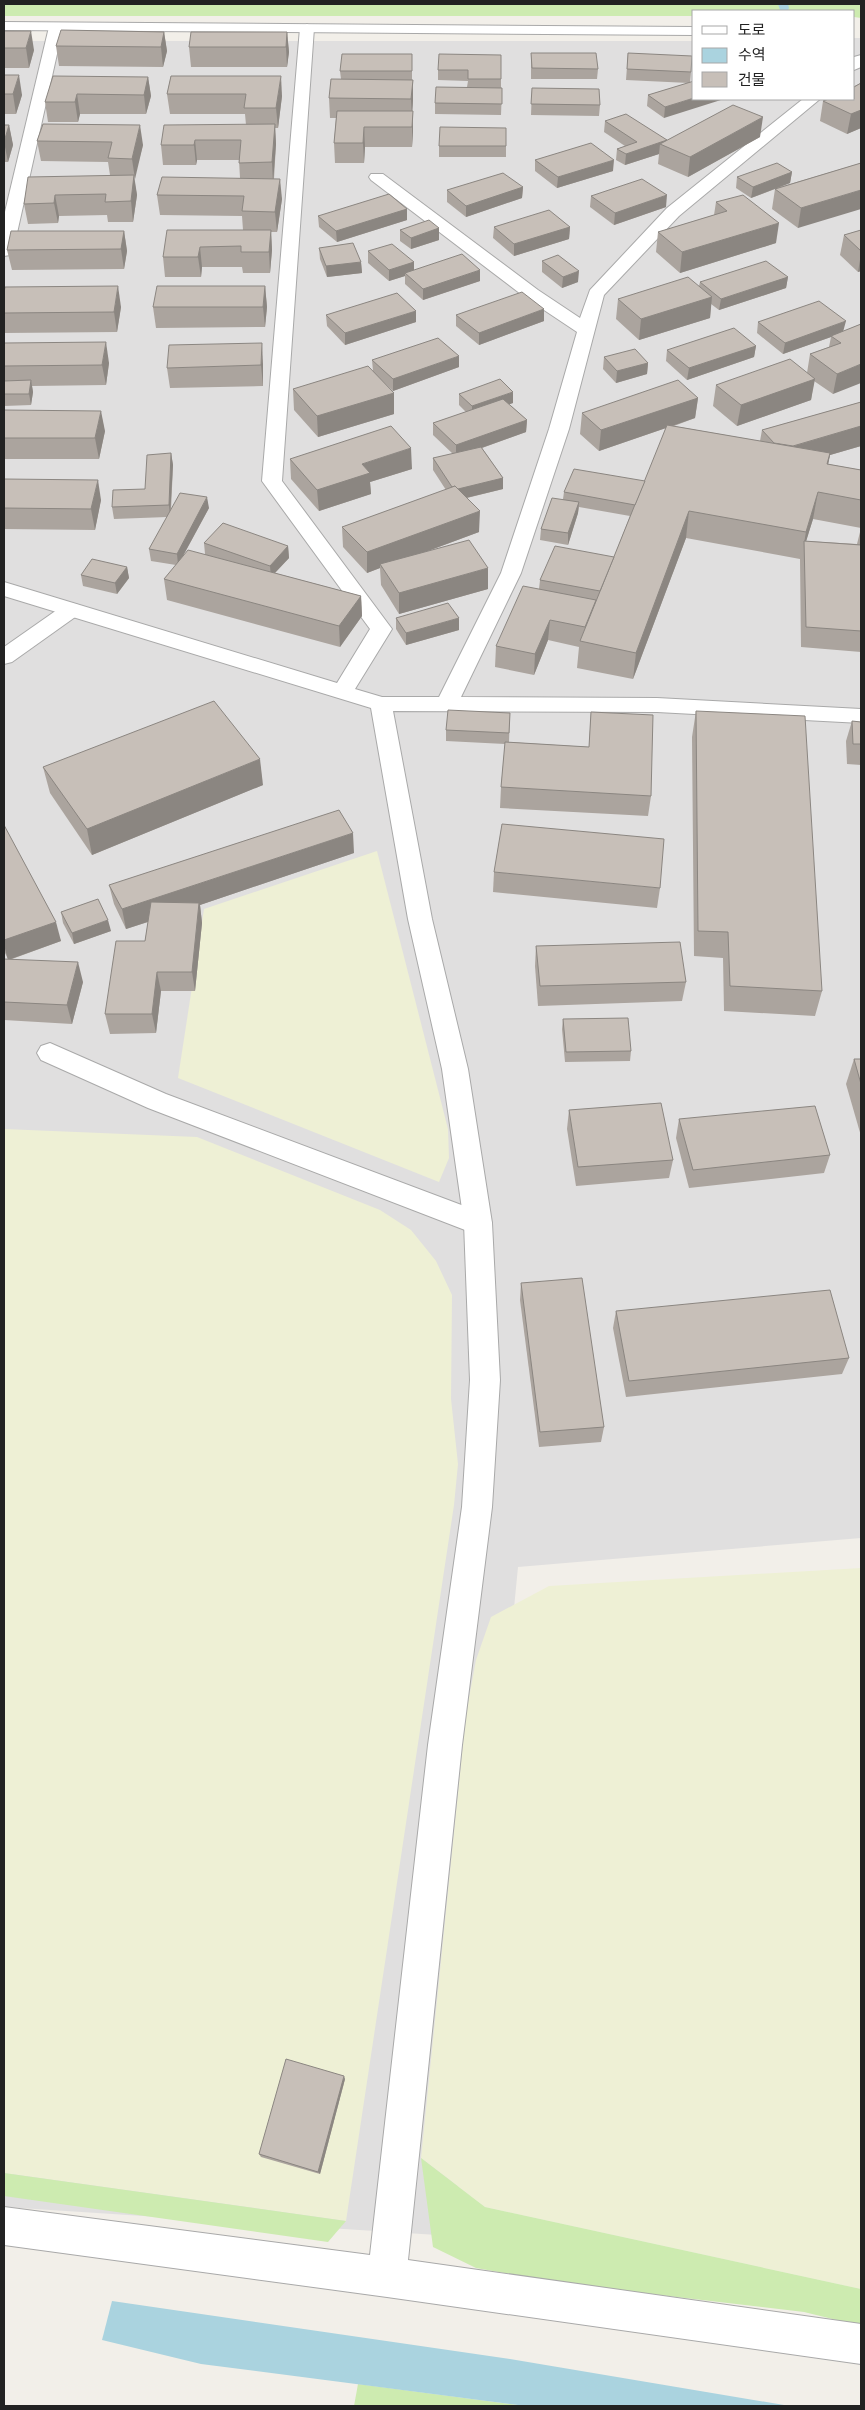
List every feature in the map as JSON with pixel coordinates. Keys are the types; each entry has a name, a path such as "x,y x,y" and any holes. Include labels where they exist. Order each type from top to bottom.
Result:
{"street":[{"path":"4,26 692,30"},
{"path":"4,251 56,27"},
{"path":"307,28 272,481 380,629 342,692"},
{"path":"446,704 511,573 559,429 596,294 673,212 811,100"},
{"path":"377,177 532,294 586,330"},
{"path":"4,589 381,704 657,705 861,716"},
{"path":"4,657 71,610"},
{"path":"381,704 420,919 455,1069 478,1223 485,1380 477,1507 445,1745 387,2277"},
{"path":"50,1053 157,1100 478,1223"},
{"path":"4,2226 387,2277 861,2344"}],"shaded area":[{"path":"855,38 861,38 861,1538 518,1567 453,2236 4,2207 4,41 692,41 692,100 855,100"}],"green space":[{"path":"4,4 781,4 781,9 787,8 787,4 861,4 861,18 855,17 855,10 692,10 692,16 4,16"},
{"path":"377,851 448,1129 449,1158 439,1182 178,1078 204,909"},
{"path":"4,1129 197,1137 380,1210 411,1230 436,1261 452,1295 451,1399 458,1464 454,1505 346,2221 4,2173"},
{"path":"861,1568 861,2289 485,2207 421,2158 466,1714 476,1660 491,1617 549,1586"},
{"path":"421,2158 485,2207 861,2289 861,2326 804,2312 574,2285 476,2268 433,2247"},
{"path":"4,2173 346,2221 328,2242 4,2196"},
{"path":"358,2384 526,2406 354,2406"}],"water":[{"path":"112,2301 510,2359 790,2406 526,2406 201,2364 102,2340"}],"building":[{"path":"61,30 164,32 161,47 56,46"},
{"path":"4,31 31,31 26,48 4,48"},
{"path":"191,32 287,32 286,47 189,47"},
{"path":"531,53 596,53 598,69 532,68"},
{"path":"628,53 692,56 691,72 627,69"},
{"path":"342,54 412,54 412,71 340,71"},
{"path":"439,54 501,55 501,79 468,79 468,70 438,70"},
{"path":"4,75 19,75 13,94 4,94"},
{"path":"53,76 148,77 144,95 77,94 75,102 45,102"},
{"path":"171,76 281,76 276,108 244,108 246,94 167,94"},
{"path":"331,79 413,80 411,99 329,98"},
{"path":"692,82 692,99 665,107 648,95"},
{"path":"861,83 861,110 851,114 823,101 855,100 855,86"},
{"path":"436,87 502,88 502,104 435,103"},
{"path":"532,88 599,89 600,105 531,104"},
{"path":"733,105 763,117 690,157 660,144"},
{"path":"337,111 413,111 412,127 364,127 363,143 334,143"},
{"path":"626,114 667,140 626,154 617,149 637,142 605,121"},
{"path":"43,124 140,125 132,159 108,158 112,142 37,141"},
{"path":"275,124 272,162 239,163 241,140 195,140 194,145 161,145 164,125"},
{"path":"4,125 9,125 4,142"},
{"path":"440,127 506,128 506,146 439,146"},
{"path":"591,143 614,160 558,177 535,160"},
{"path":"777,163 792,172 753,187 737,177"},
{"path":"861,163 861,190 801,208 775,189"},
{"path":"503,173 523,187 466,206 447,190"},
{"path":"134,175 131,201 105,202 106,194 55,195 54,203 24,204 28,177"},
{"path":"162,177 280,179 275,212 242,211 244,196 157,195"},
{"path":"642,179 667,195 615,213 591,196"},
{"path":"389,194 407,209 336,231 318,216"},
{"path":"743,195 779,223 682,252 658,232 727,211 716,202"},
{"path":"549,210 570,227 514,244 494,227"},
{"path":"429,220 439,228 411,238 400,230"},
{"path":"167,230 271,230 269,252 241,252 241,246 200,247 198,257 163,257"},
{"path":"861,230 861,251 844,235"},
{"path":"11,231 124,231 121,249 7,250"},
{"path":"353,243 361,262 326,266 319,248"},
{"path":"392,244 414,262 389,270 368,251"},
{"path":"462,254 480,270 423,289 405,273"},
{"path":"558,255 579,271 563,277 542,261"},
{"path":"766,261 788,277 721,299 700,282"},
{"path":"688,277 712,297 641,319 618,299"},
{"path":"118,286 114,312 4,313 5,287"},
{"path":"157,286 265,286 263,307 153,307"},
{"path":"522,292 544,309 479,333 456,315"},
{"path":"397,293 416,311 345,333 326,315"},
{"path":"819,301 846,321 785,343 758,322"},
{"path":"861,324 861,364 837,374 810,354 841,343 831,336"},
{"path":"734,328 756,346 689,368 667,350"},
{"path":"438,338 459,356 393,379 372,360"},
{"path":"106,342 102,365 4,366 4,343"},
{"path":"262,343 261,365 167,368 169,345"},
{"path":"635,349 648,363 617,371 604,357"},
{"path":"790,359 815,379 741,405 716,385"},
{"path":"368,366 394,393 317,416 293,389"},
{"path":"500,379 513,392 472,406 459,394"},
{"path":"31,380 29,394 4,394 4,381"},
{"path":"678,380 698,398 601,430 582,413"},
{"path":"503,399 527,420 456,445 433,423"},
{"path":"861,402 861,426 793,446 774,443 762,430"},
{"path":"4,410 101,411 95,438 4,438"},
{"path":"667,425 830,453 827,464 861,470 861,500 818,492 806,532 689,511 636,653 580,641"},
{"path":"391,426 411,448 362,464 370,473 317,490 290,459"},
{"path":"481,447 503,478 458,489 455,486 452,487 433,458"},
{"path":"171,453 169,505 112,507 113,490 145,489 147,455"},
{"path":"574,469 645,481 635,505 564,492"},
{"path":"4,479 98,480 91,509 4,508"},
{"path":"455,486 480,511 367,552 342,527"},
{"path":"180,493 207,497 177,554 149,549"},
{"path":"552,498 579,502 568,533 541,529"},
{"path":"223,523 288,546 270,566 204,543"},
{"path":"469,540 488,568 399,593 380,564"},
{"path":"804,541 861,545 861,631 806,627"},
{"path":"555,546 614,557 600,591 540,580"},
{"path":"188,550 361,596 339,626 164,579"},
{"path":"92,559 127,567 115,583 81,575"},
{"path":"523,586 596,600 585,627 550,620 535,654 496,646"},
{"path":"448,603 459,618 406,633 396,618"},
{"path":"214,701 260,759 87,829 43,767"},
{"path":"448,710 510,713 509,733 446,730"},
{"path":"696,711 805,716 822,991 730,986 728,932 698,931"},
{"path":"591,712 653,715 651,796 501,787 505,742 589,747"},
{"path":"852,721 861,722 861,744 853,744"},
{"path":"339,810 353,833 122,909 109,885"},
{"path":"502,824 664,839 660,888 494,872"},
{"path":"4,825 56,922 4,940"},
{"path":"98,899 108,920 72,933 61,912"},
{"path":"151,902 199,903 192,972 157,972 152,1014 105,1014 116,941 145,941"},
{"path":"680,942 686,982 540,986 536,946"},
{"path":"4,959 78,962 67,1005 4,1002"},
{"path":"628,1018 631,1051 566,1052 563,1019"},
{"path":"854,1059 861,1059 861,1084"},
{"path":"661,1103 673,1160 578,1167 569,1110"},
{"path":"815,1106 830,1155 693,1170 679,1119"},
{"path":"582,1278 604,1427 540,1432 521,1283"},
{"path":"830,1290 849,1358 629,1381 616,1311"},
{"path":"286,2059 344,2076 318,2172 259,2154"}],"waterway":[{"path":"783,4 784,8"}]}
